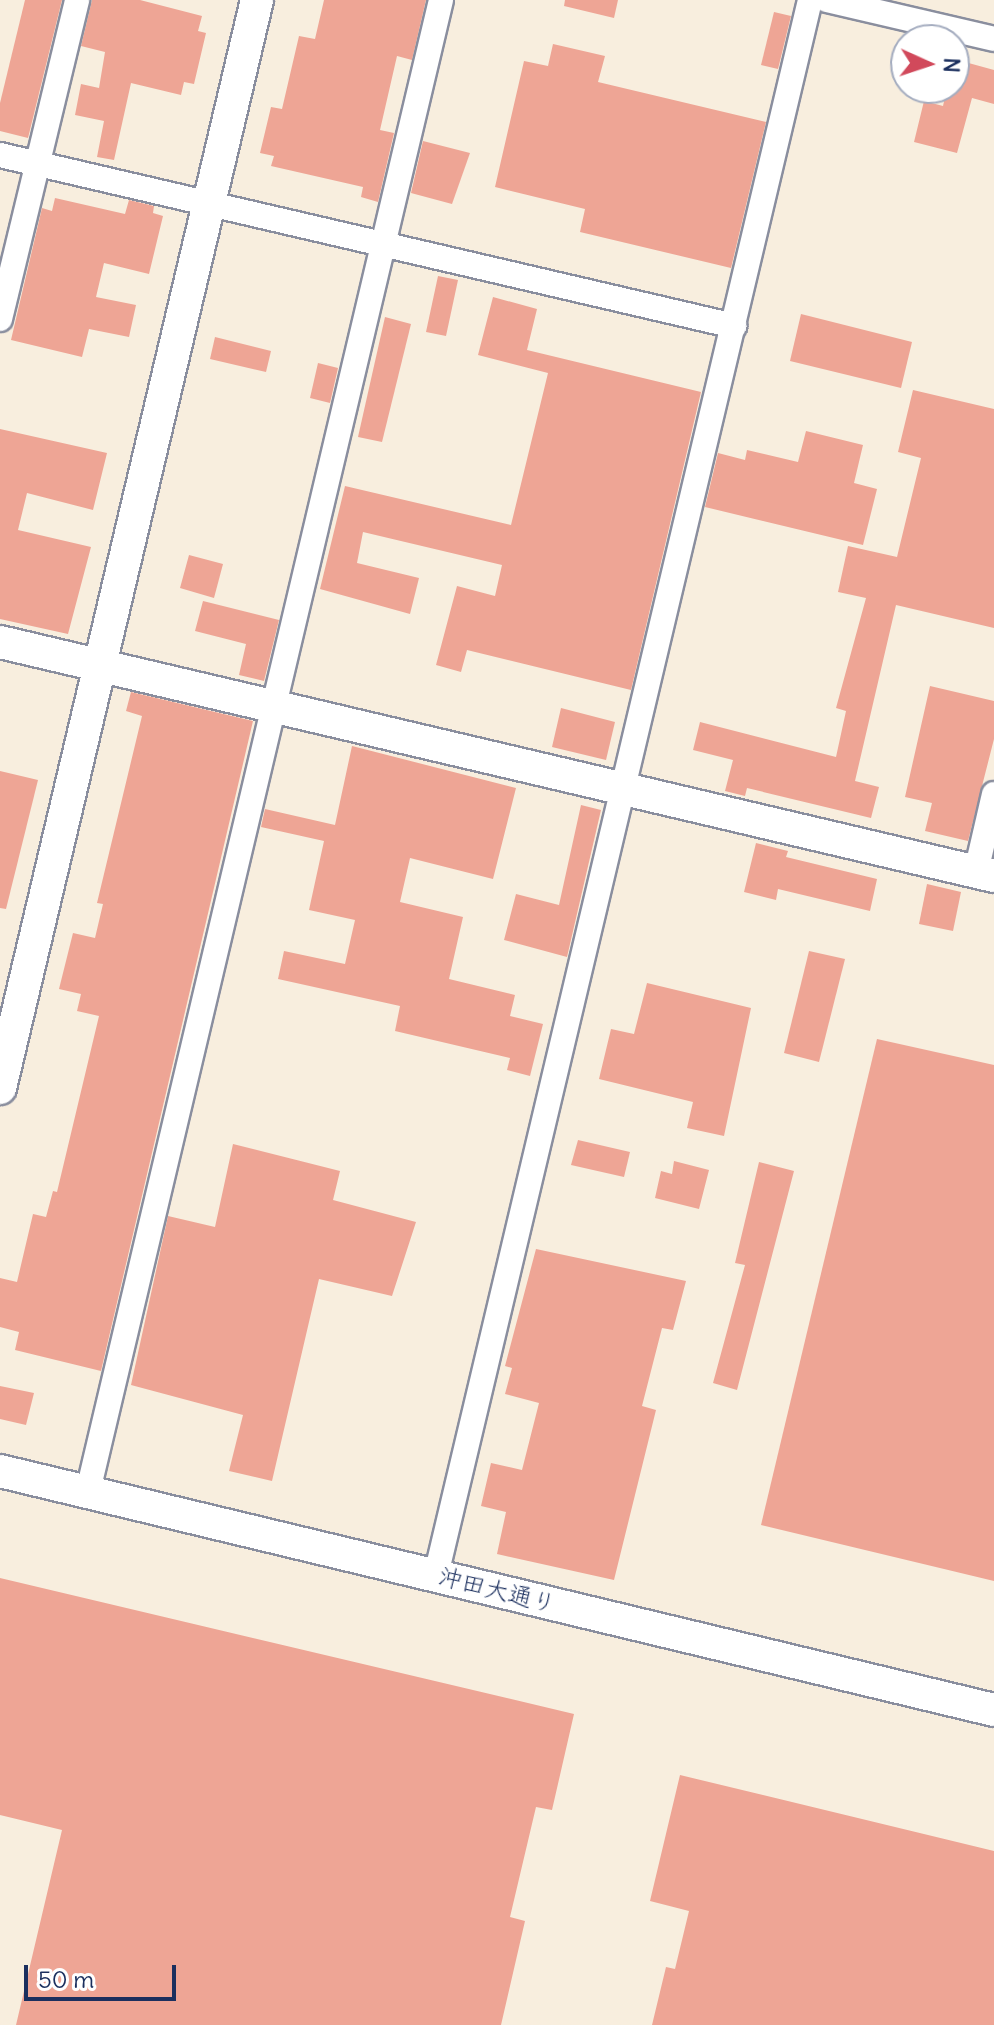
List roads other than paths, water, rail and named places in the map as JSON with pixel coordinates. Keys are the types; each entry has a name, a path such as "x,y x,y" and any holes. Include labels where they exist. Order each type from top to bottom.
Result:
{"street":[{"path":"0,319 77,0"},
{"path":"0,1088 257,0"},
{"path":"88,1491 441,0"},
{"path":"436,1575 626,790 810,0"},
{"path":"827,0 994,39"},
{"path":"0,155 381,247 734,326"},
{"path":"0,642 985,874 994,794"},
{"name":"沖田大通り","path":"0,1471 994,1710"}]}
